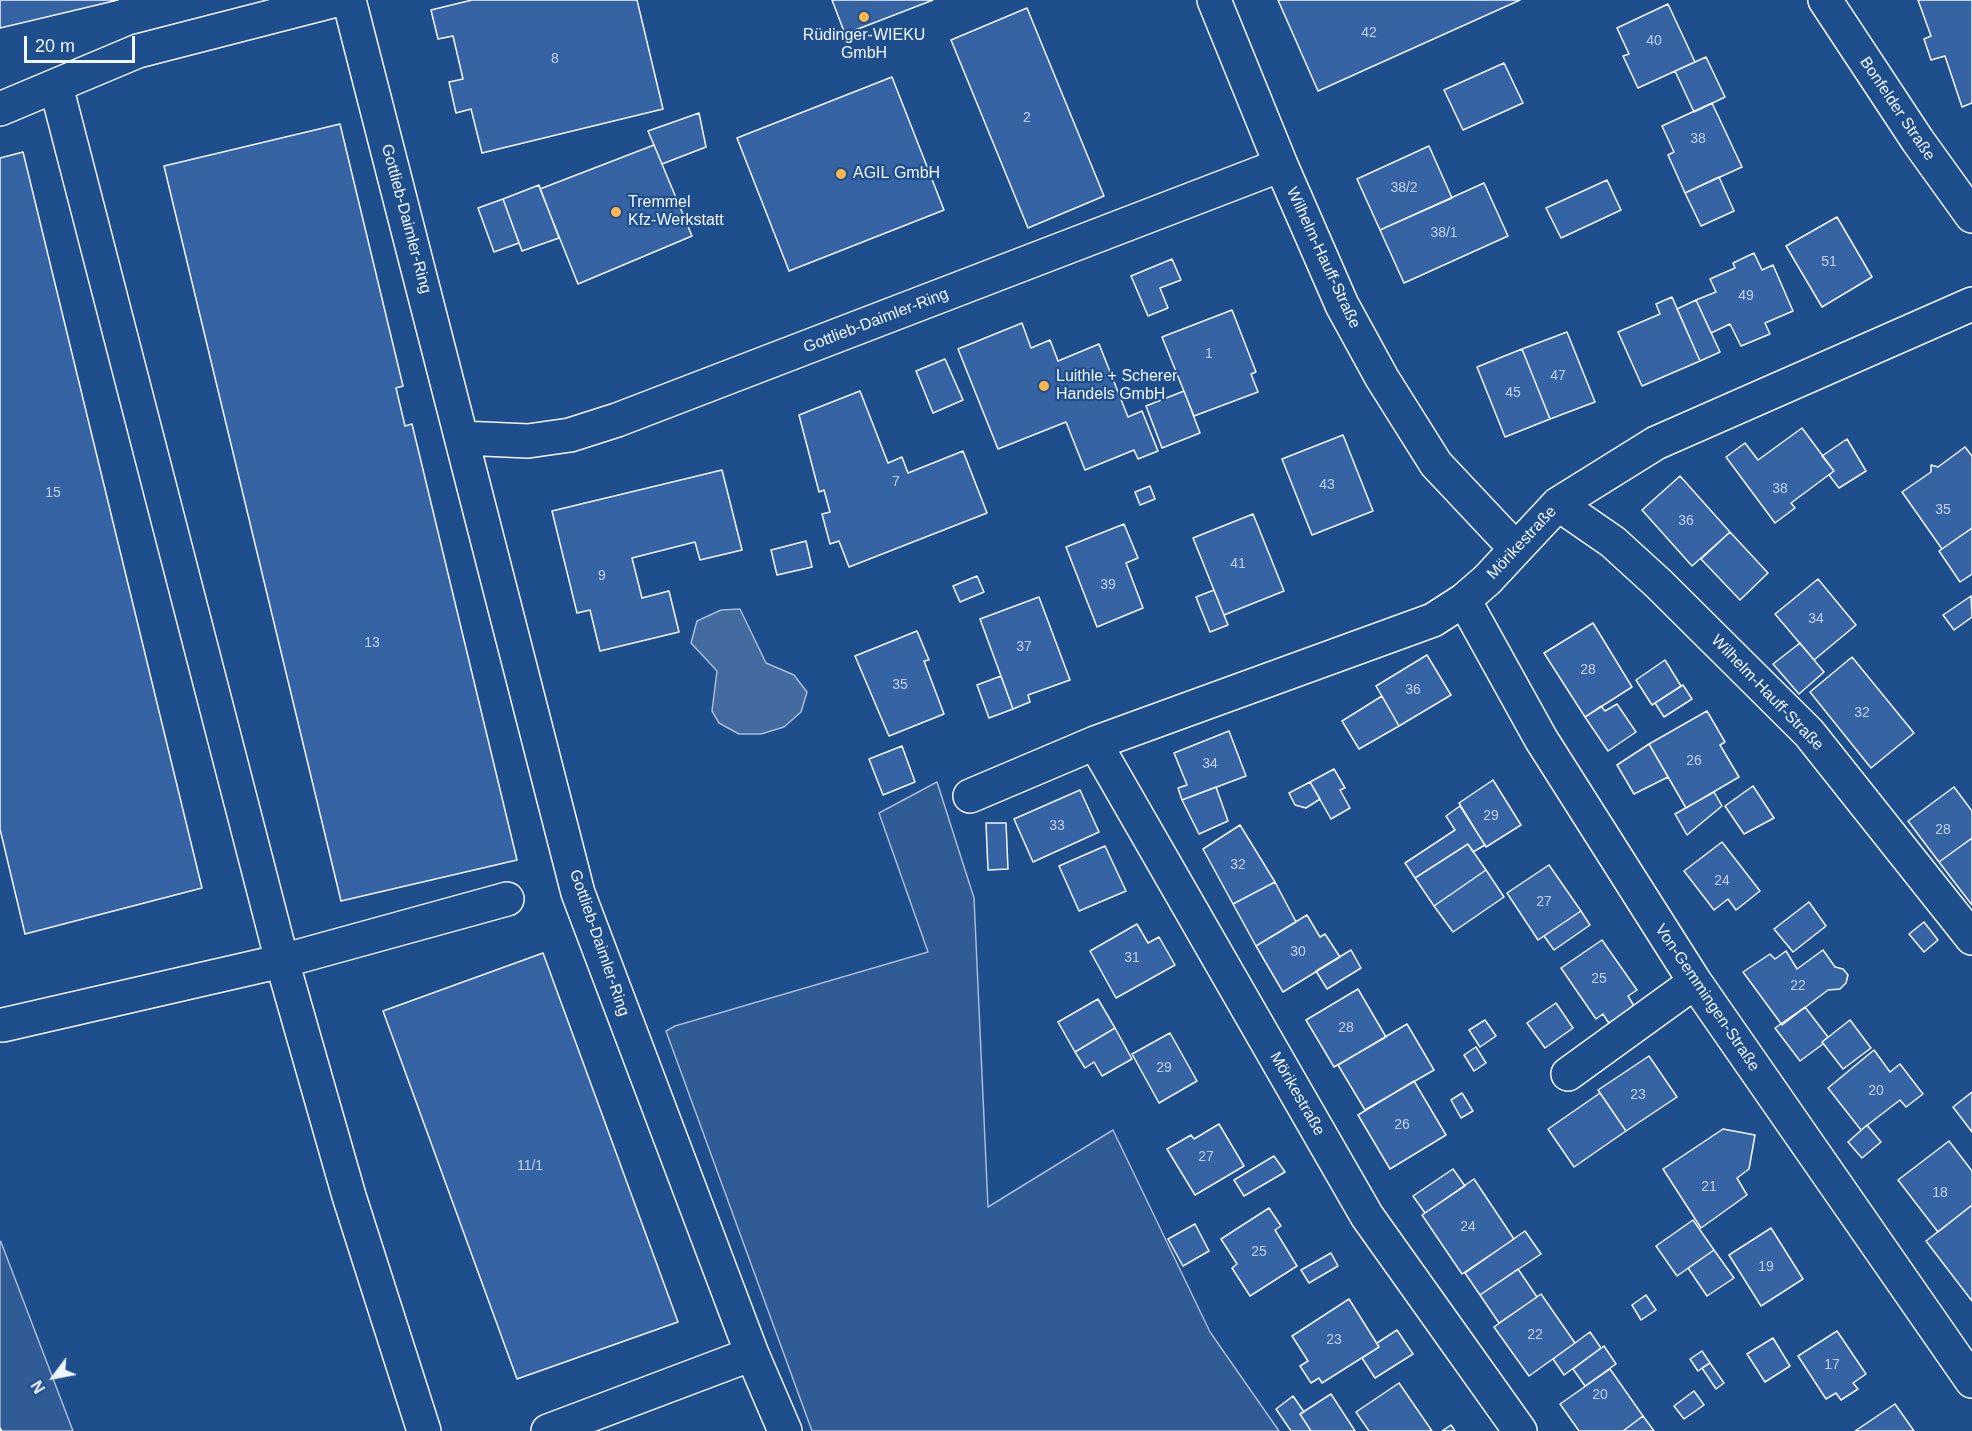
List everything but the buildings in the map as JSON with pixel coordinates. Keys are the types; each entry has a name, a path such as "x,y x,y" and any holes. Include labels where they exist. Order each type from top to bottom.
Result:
{"street":[{"path":"0,109 138,51 336,0"},
{"name":"Gottlieb-Daimler-Ring","path":"349,0 579,893 752,1354 784,1431"},
{"name":"Wilhelm-Hauff-Straße","path":"1214,0 1281,165 1342,305 1436,464 1516,549"},
{"name":"Bonfelder Straße","path":"1825,0 1918,141 1972,216"},
{"path":"56,86 282,961 349,1196 423,1431"},
{"name":"Gottlieb-Daimler-Ring","path":"462,438 528,441 570,435 617,420 1281,165"},
{"name":"Mörikestraße","path":"970,796 1095,743 1433,620 1464,600 1487,580 1557,504 1656,443 1972,304"},
{"name":"Wilhelm-Hauff-Straße","path":"1557,504 1613,542 1659,584 1809,733 1972,938"},
{"name":"Von-Gemmingen-Straße","path":"1464,600 1541,739 1695,982 1972,1381"},
{"name":"Mörikestraße","path":"1095,743 1367,1216 1520,1431"},
{"path":"3,1025 282,961 507,899"},
{"path":"1568,1074 1695,982"},
{"path":"548,1431 752,1354"}],"shaded area":[{"path":"740,609 766,663 794,675 807,692 801,712 784,727 761,734 739,734 719,723 712,711 717,671 691,643 697,621 721,610"},
{"path":"937,782 974,898 988,1207 1113,1130 1210,1332 1279,1431 812,1431 666,1031 675,1026 928,952 879,813"},
{"path":"1,1242 73,1431 0,1431"}],"place":[{"name":"Rüdinger-WIEKU GmbH","path":"864,17"},
{"name":"AGIL GmbH","path":"841,174"},
{"name":"Tremmel Kfz-Werkstatt","path":"616,212"},
{"name":"Luithle + Scherer Handels GmbH","path":"1044,386"}]}
